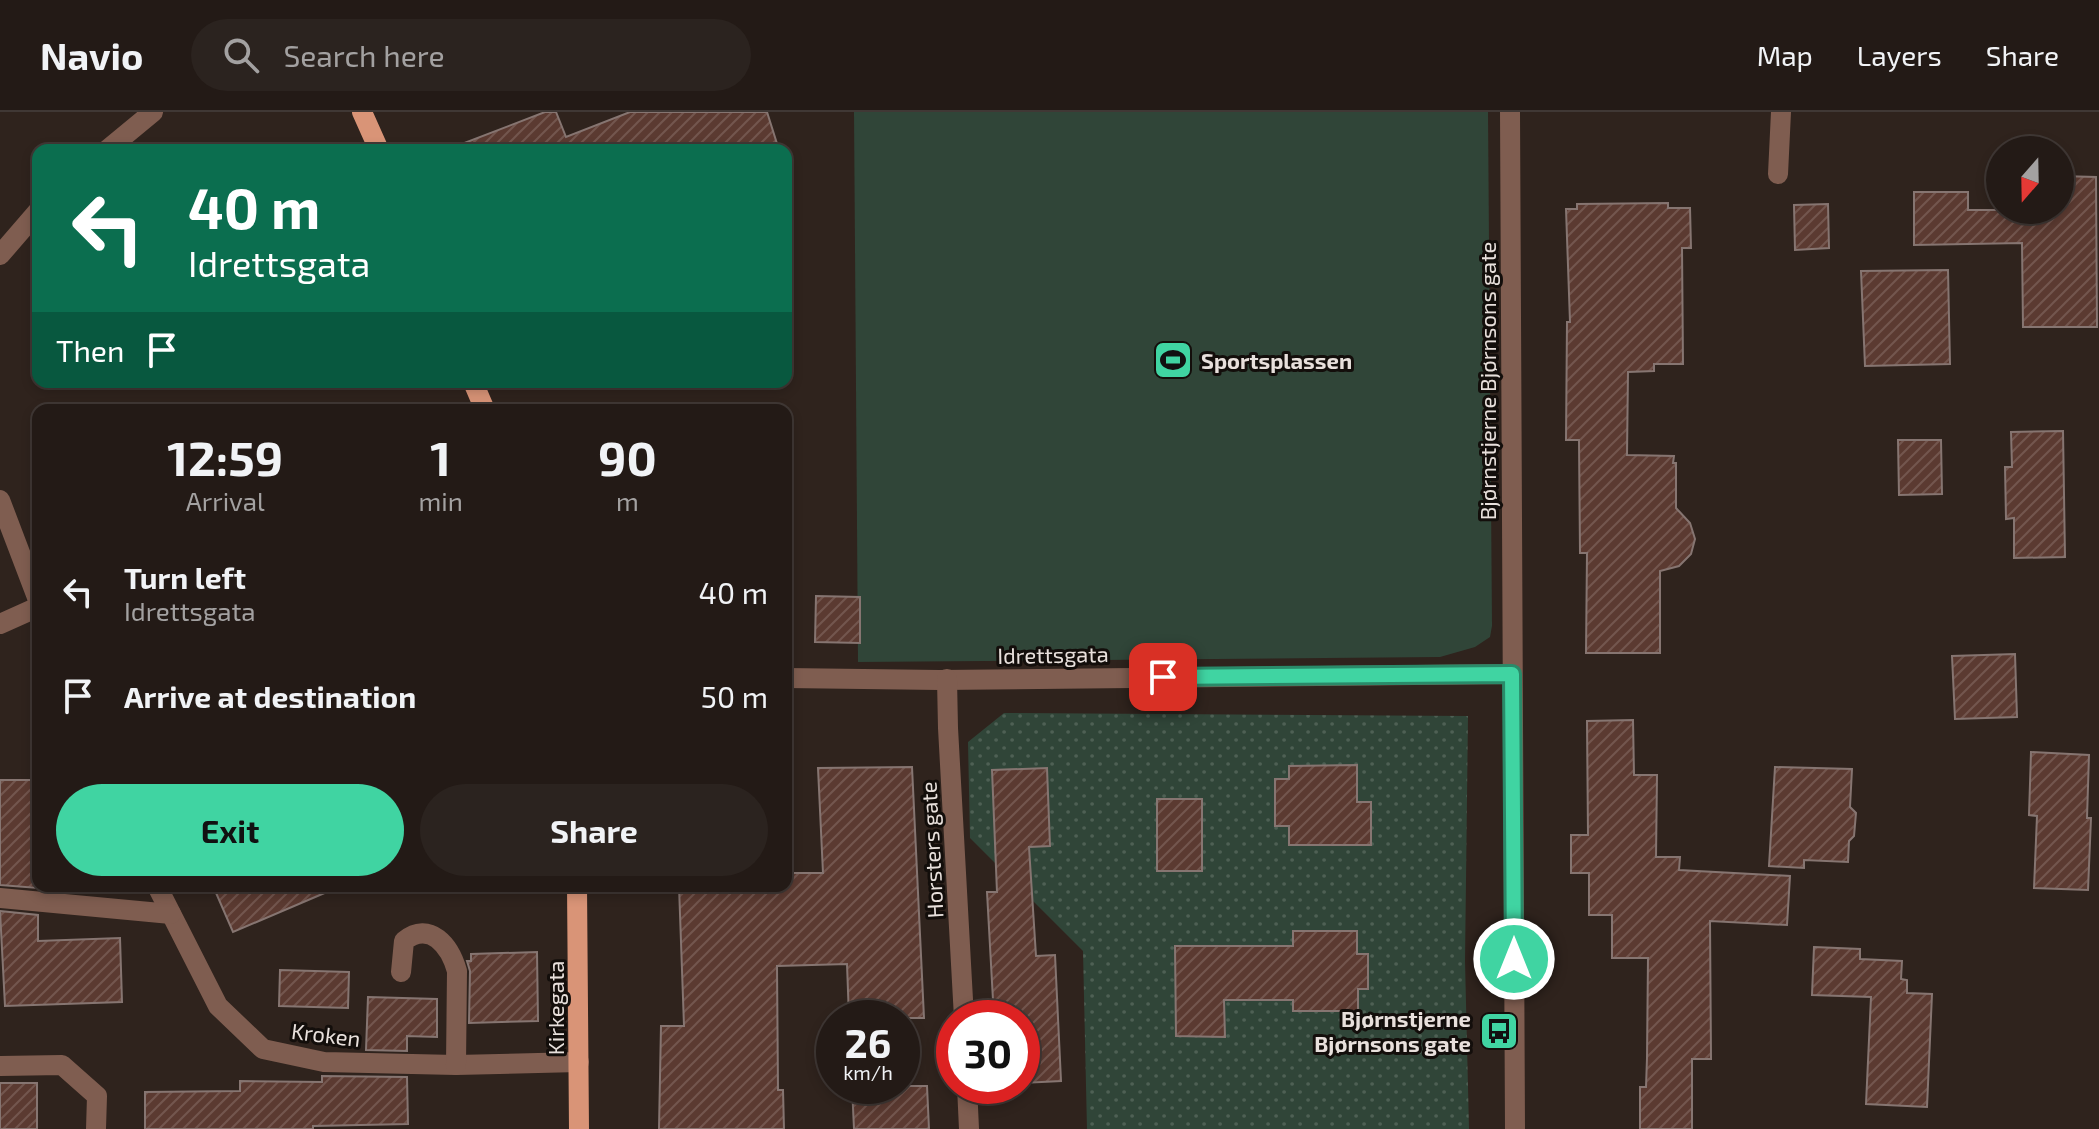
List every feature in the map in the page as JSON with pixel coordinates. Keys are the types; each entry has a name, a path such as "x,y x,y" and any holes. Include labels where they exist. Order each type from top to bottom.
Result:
{"main road":[{"path":"362,112 376,144"},
{"name":"Kirkegata","path":"577,892 579,1129"}],"street":[{"path":"114,144 153,112"},
{"name":"Bjørnstjerne Bjørnsons gate","path":"1510,112 1515,1129"},
{"path":"1778,174 1781,112"},
{"path":"0,255 32,218"},
{"path":"0,500 32,584"},
{"path":"0,624 32,610"},
{"name":"Idrettsgata","path":"792,678 1512,674"},
{"name":"Horsters gate","path":"947,679 963,1000"},
{"name":"Kroken","path":"160,892 218,1006 263,1049 324,1062 456,1065 579,1062"},
{"path":"0,898 171,914"},
{"path":"401,972 404,941 414,934 425,933 438,938 453,956 457,971 456,1065"},
{"path":"0,1066 62,1065 97,1096 96,1129"},
{"path":"968,1104 969,1129"}],"green space":[{"name":"Sportsplassen","path":"854,112 1488,112 1490,637 1475,647 1440,657 858,662"},
{"path":"1004,713 1468,716 1465,961 1469,1129 1087,1129 1083,951 970,838 968,742"}],"building":[{"path":"545,112 556,112 566,137 630,112 767,112 777,144 462,144"},
{"path":"2074,176 2096,177 2097,327 2023,327 2022,243 1914,245 1914,192 1968,192 1968,210 1986,210 1986,224 2074,224"},
{"path":"1668,203 1668,208 1690,208 1691,248 1682,248 1683,364 1654,364 1654,371 1628,372 1627,455 1674,456 1676,508 1690,523 1695,539 1691,554 1679,566 1660,571 1660,653 1586,653 1587,553 1580,553 1579,440 1566,440 1567,322 1570,322 1566,209 1577,209 1577,204"},
{"path":"1828,204 1829,248 1795,250 1794,205"},
{"path":"1948,270 1950,364 1865,366 1861,271"},
{"path":"2063,431 2065,557 2014,558 2014,518 2006,519 2005,467 2012,467 2011,432"},
{"path":"1898,440 1941,440 1942,494 1899,495"},
{"path":"816,596 860,597 860,643 815,642"},
{"path":"2015,654 2017,717 1955,719 1952,656"},
{"path":"1633,720 1634,775 1657,775 1656,857 1680,857 1679,870 1790,876 1787,925 1710,921 1711,1059 1692,1059 1692,1129 1640,1129 1640,1087 1646,1087 1648,958 1612,958 1612,915 1589,915 1589,873 1571,873 1571,835 1588,835 1587,721"},
{"path":"2031,752 2089,755 2087,818 2091,818 2088,890 2034,888 2037,816 2029,815"},
{"path":"1357,765 1357,802 1371,802 1371,845 1289,845 1289,826 1275,826 1275,779 1289,779 1289,766"},
{"path":"912,767 924,1018 920,1018 920,1000 848,1000 847,964 777,966 778,1090 783,1090 784,1129 659,1129 661,1026 684,1026 679,892 792,892 792,873 823,873 818,768"},
{"path":"1775,767 1852,769 1850,807 1856,813 1848,862 1804,860 1804,868 1769,866"},
{"path":"1047,768 1050,846 1029,847 1036,956 1055,955 1061,1081 1040,1082 1040,1000 993,1000 987,892 997,892 992,770"},
{"path":"0,780 32,780 32,888 0,885"},
{"path":"1157,799 1202,799 1202,871 1157,871"},
{"path":"216,892 327,892 233,932"},
{"path":"0,911 38,915 38,941 120,938 122,1002 5,1006"},
{"path":"1293,931 1357,931 1357,954 1368,954 1368,989 1358,989 1358,1011 1293,1011 1293,1000 1224,1000 1225,1037 1176,1036 1175,946 1293,946"},
{"path":"1814,947 1860,949 1860,959 1902,961 1901,979 1907,980 1907,993 1932,994 1927,1107 1866,1104 1871,997 1812,995"},
{"path":"537,952 538,1021 469,1023 470,971 467,961 471,961 471,954"},
{"path":"280,970 349,972 348,1008 279,1006"},
{"path":"368,997 437,999 437,1037 407,1036 407,1051 366,1050"},
{"path":"322,1076 407,1077 408,1124 313,1126 313,1129 145,1129 145,1092 240,1091 240,1081 322,1082"},
{"path":"0,1083 37,1083 37,1129 0,1129"},
{"path":"920,1086 927,1086 929,1129 854,1129 853,1104 920,1104"}],"place":[{"name":"Sportsplassen","path":"1173,360"},
{"name":"Bjørnstjerne Bjørnsons gate","path":"1499,1031"}],"route":[{"path":"1163,677 1512,674 1514,959"}]}
